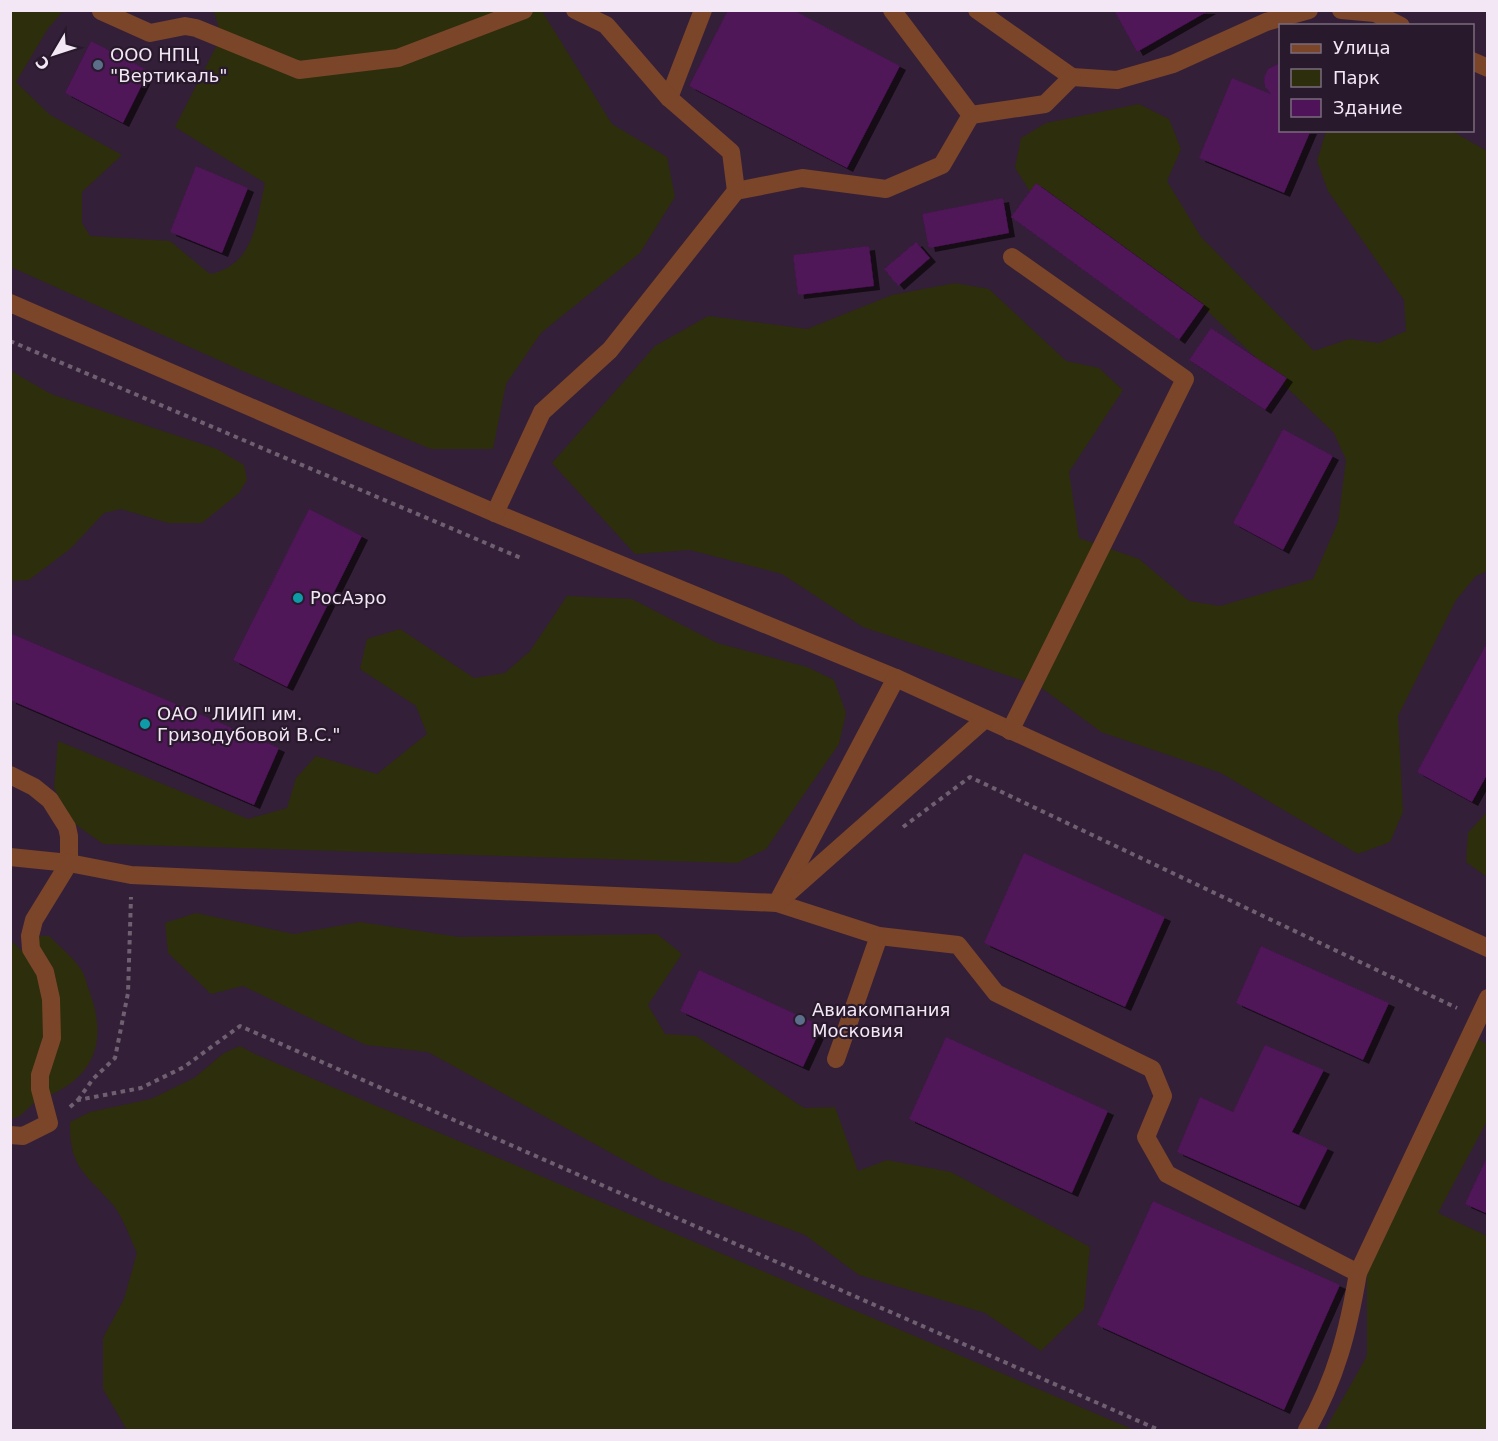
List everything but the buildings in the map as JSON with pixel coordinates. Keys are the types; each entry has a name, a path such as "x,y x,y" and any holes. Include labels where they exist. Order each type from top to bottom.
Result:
{"lane":[{"path":"101,11 150,33 185,26 196,28 299,70 398,58 524,10"},
{"path":"575,10 606,25 669,98 731,152 736,191"},
{"path":"669,98 704,10"},
{"path":"977,10 1072,76 1117,80 1173,64 1266,22 1309,10"},
{"path":"1341,10 1375,13 1397,24"},
{"path":"893,11 971,115"},
{"path":"1474,61 1488,68"},
{"path":"971,115 1045,104 1072,76"},
{"path":"495,513 542,412 610,350 736,191 802,177 886,189 942,165 971,115"},
{"path":"1010,731 1185,379 1012,257"},
{"path":"10,303 495,513 896,678 1488,948"},
{"path":"777,903 896,678"},
{"path":"777,903 985,719"},
{"path":"10,775 42,793 56,809 69,836 69,863 34,920 30,936 31,949 45,972 51,999 52,1038 40,1082 49,1123 23,1136 10,1135"},
{"path":"10,857 69,863 132,875 777,903 879,936 958,945 996,993 1152,1069 1163,1096 1146,1137 1167,1174 1358,1273"},
{"path":"836,1059 879,936"},
{"path":"1307,1431 1328,1392 1350,1320 1358,1273 1488,998"}],"path":[{"path":"10,341 521,558"},
{"path":"49,1123 78,1100 141,1088 184,1066 240,1026 1159,1431"}],"shaded area":[{"path":"11,11 1487,11 1487,1430 11,1430"}],"green space":[{"path":"11,11 63,11 47,30 16,82 50,115 122,155 82,192 82,223 90,236 170,241 210,274 225,269 245,251 256,226 265,183 175,127 221,37 214,11 542,11 612,124 667,157 675,197 640,253 541,333 506,384 493,449 431,449 245,372 11,267"},
{"path":"1139,104 1169,119 1181,149 1167,181 1201,237 1314,351 1349,339 1379,343 1406,331 1404,300 1328,191 1317,161 1326,132 1454,132 1487,151 1487,571 1476,576 1456,600 1398,716 1403,812 1390,842 1358,854 1221,773 1101,732 1039,686 863,627 782,574 690,550 635,554 552,463 655,346 708,316 807,329 892,295 955,283 989,289 1066,361 1099,368 1123,390 1069,472 1079,538 1139,559 1189,601 1220,606 1313,579 1338,522 1346,460 1334,433 1190,294 1060,202 1031,193 1015,168 1021,138 1046,123"},
{"path":"11,371 51,394 217,449 244,465 247,480 239,493 202,523 168,523 121,509 104,513 70,549 29,580 11,581"},
{"path":"567,596 632,599 717,643 807,667 834,680 846,713 839,744 766,849 737,863 103,844 72,822 54,788 58,741 248,819 287,808 296,778 316,756 377,774 427,734 416,706 360,669 367,639 400,629 474,678 505,673 530,651"},
{"path":"1487,812 1487,877 1466,862 1468,833"},
{"path":"196,913 294,934 360,922 459,937 657,934 682,954 648,1005 665,1034 696,1036 804,1108 835,1107 858,1171 887,1160 951,1172 1090,1247 1084,1309 1041,1351 985,1313 859,1275 805,1235 660,1180 428,1052 366,1045 243,986 211,994 168,953 165,923"},
{"path":"37,936 49,936 82,971 95,1010 97,1026 97,1041 87,1067 64,1088 48,1096 47,1074 58,1039"},
{"path":"10,940 40,969 48,1006 34,1103 20,1116 11,1119"},
{"path":"1476,1038 1487,1044 1487,1121 1438,1213 1487,1236 1487,1430 1325,1430 1367,1356 1367,1267"},
{"path":"240,1046 1134,1430 127,1430 103,1389 103,1338 124,1299 137,1253 118,1211 76,1161 70,1138 70,1122 90,1112 151,1099 194,1078 224,1053"}],"place":[{"name":"ООО НПЦ \"Вертикаль\"","path":"98,65"},
{"name":"РосАэро","path":"298,598"},
{"name":"ОАО \"ЛИИП им. Гризодубовой В.С.\"","path":"145,724"},
{"name":"Авиакомпания Московия","path":"800,1020"}]}
